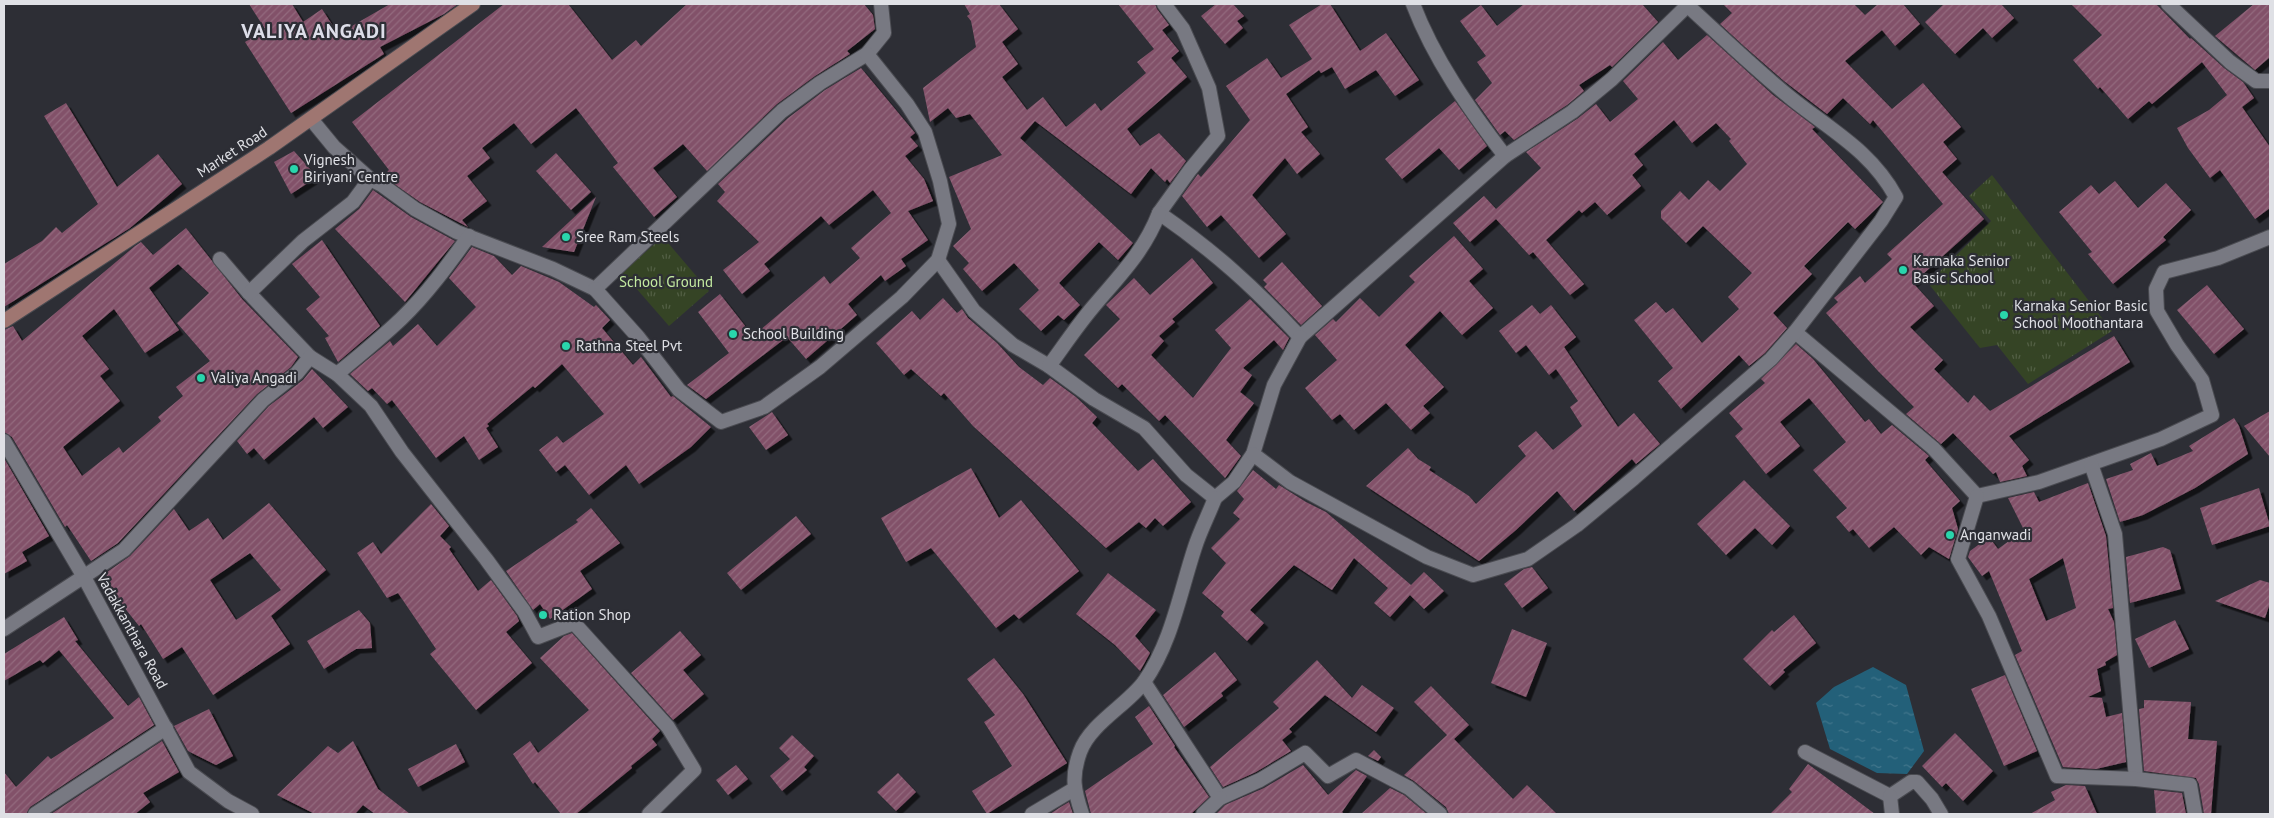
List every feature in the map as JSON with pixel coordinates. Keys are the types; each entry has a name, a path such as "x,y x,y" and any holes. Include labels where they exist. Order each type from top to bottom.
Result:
{"main road":[{"name":"Market Road","path":"4,320 260,154 473,4"}],"street":[{"path":"595,289 782,111 867,54 884,33 881,4"},
{"path":"1049,366 1092,308 1127,268 1150,236 1159,213 1190,170 1218,136 1209,88 1183,30 1164,4"},
{"path":"1413,4 1421,26 1469,108 1505,156"},
{"path":"1082,814 1074,789 1075,768 1081,750 1090,736 1144,682 1160,652 1174,619 1195,546 1215,498 1234,482 1253,454 1274,385 1300,337 1505,156 1572,112 1612,79 1688,4 1762,74 1865,154 1885,178 1896,197 1881,221 1795,332 1771,359 1577,525 1528,559 1473,575 1427,558 1290,482 1253,454"},
{"path":"2168,4 2230,62 2256,81 2270,81"},
{"path":"311,119 334,147 370,179 382,185 416,209 469,236 546,266 595,289 638,337 679,390 721,422 764,407 820,367 902,297 938,260 949,224 940,181 925,132 907,104 867,54"},
{"path":"249,293 303,241 353,202 370,179"},
{"path":"1159,213 1199,241 1262,296 1300,337"},
{"path":"337,374 402,318 439,277 469,236"},
{"path":"1977,496 2039,482 2161,438 2212,415 2202,380 2177,345 2157,311 2156,289 2164,272 2218,258 2270,237"},
{"path":"220,259 249,293 310,357 337,374 371,406 402,452 486,559 524,611 538,638 574,623 668,728 694,770 649,814"},
{"path":"938,260 974,311 1013,345 1049,366 1094,399 1144,428 1186,475 1215,498"},
{"path":"1795,332 1932,448 1977,496"},
{"path":"4,629 124,550 263,400 297,373 310,357"},
{"name":"Vadakkanthara Road","path":"4,441 84,577 189,772 228,801 252,814"},
{"path":"2091,464 2115,534 2136,779"},
{"path":"1977,496 1958,559 1989,616 2057,776 2136,779 2190,785 2195,814"},
{"path":"1144,682 1220,798"},
{"path":"35,814 166,728"},
{"path":"1203,814 1220,798 1260,780 1295,760 1305,752 1328,776 1356,760 1409,788 1440,814"},
{"path":"1805,752 1890,796"},
{"path":"1890,796 1910,782 1917,782 1932,799 1940,814"},
{"path":"1032,814 1074,789"},
{"path":"1890,796 1892,814"}],"green space":[{"path":"1992,175 2112,331 2028,384 1997,345 1980,348 1928,283 1991,221 1969,196"},
{"name":"School Ground","path":"663,237 709,291 669,326 622,272"}],"water":[{"path":"1873,667 1906,685 1924,751 1907,774 1877,773 1830,749 1816,703 1834,687"}],"building":[{"path":"249,4 292,4 303,22 322,9 338,34 390,4 458,4 444,14 380,47 384,54 291,113 245,42 265,29"},
{"path":"504,4 568,4 612,60 636,40 641,46 687,4 864,4 873,15 875,29 847,51 850,54 815,76 777,104 707,171 683,144 653,168 677,197 654,217 613,167 618,163 576,108 531,144 514,123 482,148 490,158 467,176 487,201 462,220 468,227 420,202 383,176 389,170 352,122"},
{"path":"964,4 999,4 1018,29 1002,42 1018,64 1002,77 1027,110 1043,97 1066,127 1095,103 1101,111 1146,73 1137,62 1154,49 1118,4 1155,4 1169,25 1162,30 1179,51 1171,58 1187,77 1127,129 1140,146 1159,133 1186,161 1170,183 1167,179 1165,182 1151,168 1131,194 1035,121 1020,138 1133,243 1118,260 1099,242 1059,283 1080,305 1064,320 1058,315 1041,331 1019,309 1039,290 1014,263 982,291 963,269 969,263 953,246 971,229 949,177 1002,155 970,114 956,118 948,108 930,122 923,88 976,47 971,21 967,16 970,14"},
{"path":"1216,4 1233,4 1244,16 1237,21 1243,28 1225,44 1201,16"},
{"path":"1322,4 1330,4 1360,51 1386,33 1419,80 1395,96 1376,70 1345,89 1332,67 1321,73 1319,70 1286,94 1308,127 1301,132 1320,154 1297,174 1285,158 1252,195 1286,234 1259,258 1221,215 1207,227 1182,196 1198,174 1201,177 1250,120 1226,86 1267,58 1281,78 1312,59 1289,25"},
{"path":"1524,4 1642,4 1658,22 1612,67 1610,65 1579,85 1584,91 1567,105 1514,140 1505,131 1500,135 1475,100 1492,83 1477,62 1486,56 1460,21 1481,5 1497,26"},
{"path":"1723,4 1854,4 1865,15 1878,4 1903,4 1920,24 1895,46 1882,30 1845,61 1892,109 1923,83 1961,127 1943,142 1957,159 1942,172 1984,219 1913,283 1934,306 1910,327 1943,360 1934,369 1968,403 1974,395 1990,411 2114,336 2130,362 2009,436 2029,460 2022,466 2027,476 2000,482 1996,472 1993,474 1953,433 1941,444 1906,414 1914,407 1878,371 1826,313 1838,302 1834,298 1860,276 1865,283 1892,259 1887,254 1943,204 1873,120 1870,124 1843,98 1827,114 1784,81 1745,47 1720,24 1732,13"},
{"path":"1944,4 2001,4 2014,18 1992,38 1983,28 1955,54 1925,22"},
{"path":"2071,4 2156,4 2190,39 2243,82 2254,98 2242,107 2270,147 2270,208 2255,219 2220,170 2210,178 2188,148 2177,128 2209,110 2227,95 2202,62 2152,104 2149,101 2128,119 2073,60 2102,35"},
{"path":"2254,4 2270,4 2270,57 2255,70 2215,36"},
{"path":"1707,35 1773,95 1815,127 1812,129 1883,202 1855,229 1848,222 1804,266 1812,274 1773,313 1787,328 1765,353 1749,366 1739,355 1681,409 1658,381 1673,368 1634,320 1656,302 1666,313 1673,308 1702,343 1739,309 1728,297 1752,273 1703,226 1686,243 1661,218 1661,211 1680,191 1689,200 1708,180 1720,191 1747,164 1729,141 1731,139 1716,123 1692,143 1674,120 1634,154 1643,165 1632,175 1641,186 1607,215 1595,202 1582,213 1579,210 1546,240 1584,284 1570,295 1533,252 1529,255 1496,219 1470,242 1453,223 1484,196 1496,209 1541,168 1526,152 1577,119 1596,104 1610,122 1638,99 1623,81 1663,42 1678,60"},
{"path":"861,68 915,133 910,137 918,146 905,156 924,179 933,201 908,211 928,240 901,259 906,266 885,281 881,275 848,304 857,315 806,359 787,337 706,399 687,385 729,353 698,312 720,294 753,336 824,276 830,284 860,258 851,248 891,213 873,190 829,225 821,216 764,264 770,271 742,294 723,270 759,242 717,201 725,192 718,184 788,118 825,90"},
{"path":"1455,101 1487,146 1459,170 1439,148 1402,179 1385,159"},
{"path":"66,103 117,187 158,154 182,184 130,228 4,307 4,264 42,241 56,227 62,233 98,204 44,116"},
{"name":"Vignesh Biriyani Centre","path":"294,151 317,177 291,194 274,162"},
{"path":"556,153 591,192 571,210 536,171"},
{"path":"2115,181 2138,208 2166,183 2191,210 2163,237 2166,240 2113,284 2088,254 2092,252 2059,212 2091,185 2099,194"},
{"path":"373,190 411,217 455,241 405,302 335,229 359,209"},
{"name":"Sree Ram Steels","path":"596,197 574,252 542,247"},
{"path":"186,228 242,299 298,357 291,367 257,394 118,543 91,561 67,525 65,527 12,437 4,432 4,330 13,326 22,341 141,242 153,255","holes":["178,264 209,293 177,323 210,361 176,387 183,396 158,417 161,421 123,453 119,447 82,476 63,447 120,401 100,376 109,369 82,336 114,309 145,353 179,330 149,288"]},
{"path":"1454,236 1483,269 1469,281 1493,308 1462,335 1440,311 1405,345 1444,387 1423,406 1430,413 1411,430 1386,403 1354,430 1340,414 1332,420 1305,388 1337,360 1315,335 1333,319 1336,322 1360,298 1379,317 1415,282 1409,276"},
{"path":"322,240 380,326 338,362 325,338 329,336 306,309 320,297 292,264"},
{"path":"472,247 494,256 512,275 521,266 559,282 594,307 596,305 610,320 602,328 633,365 641,357 671,397 673,396 711,427 691,447 639,484 626,465 589,495 565,465 556,472 539,450 557,436 563,443 604,414 562,364 535,388 533,386 487,424 489,426 486,428 498,447 479,460 464,436 436,458 392,400 387,404 372,388 368,391 350,374 390,341 393,346 418,324 437,346 476,307 449,278"},
{"path":"1192,258 1213,283 1172,319 1175,322 1159,336 1164,341 1151,355 1193,398 1231,348 1215,330 1250,299 1289,338 1283,350 1274,340 1243,368 1252,375 1240,392 1254,403 1226,440 1241,456 1225,478 1165,415 1159,421 1122,384 1118,388 1084,355 1120,319 1106,305 1134,278 1150,295"},
{"path":"1282,262 1322,306 1301,325 1264,287 1267,284 1263,280"},
{"path":"2207,285 2244,329 2214,354 2177,310"},
{"path":"943,298 957,313 962,309 968,318 997,343 1019,367 1043,385 1050,378 1076,397 1097,417 1092,423 1138,471 1153,459 1191,502 1163,526 1155,518 1146,528 1139,522 1106,548 973,426 944,393 941,396 911,369 904,375 876,343 912,311 920,320"},
{"path":"1532,305 1540,314 1551,305 1576,337 1564,347 1618,427 1634,413 1660,444 1636,464 1632,459 1574,511 1557,491 1516,530 1479,561 1366,486 1408,448 1418,459 1431,467 1429,470 1469,496 1476,504 1526,456 1518,446 1536,431 1553,450 1582,426 1570,407 1578,401 1556,369 1549,375 1526,345 1516,353 1499,331"},
{"path":"1796,344 1813,359 1865,422 1869,419 1881,434 1892,425 1929,456 1925,460 1960,501 1952,508 1958,529 1949,559 1929,547 1921,555 1894,527 1869,548 1853,529 1849,532 1836,517 1847,508 1813,470 1846,442 1809,398 1780,422 1800,446 1766,474 1735,436 1743,429 1729,413 1765,383 1761,379"},
{"path":"312,369 348,407 323,428 314,417 264,460 254,448 247,454 237,441 269,406 303,380"},
{"path":"2270,411 2270,457 2244,426"},
{"path":"772,412 788,435 766,450 749,427"},
{"path":"2234,418 2239,426 2248,454 2195,488 2143,515 2120,522 2106,479 2133,470 2130,464 2151,453 2157,466 2193,451 2189,446"},
{"path":"4,458 49,536 22,552 27,561 4,574"},
{"path":"971,468 999,518 1021,500 1079,571 1019,619 1014,614 996,628 931,548 906,562 881,518"},
{"path":"1253,470 1276,489 1279,485 1326,512 1411,585 1424,572 1444,591 1424,609 1410,595 1390,617 1374,603 1388,588 1354,558 1332,590 1294,565 1250,610 1264,623 1247,641 1221,616 1224,612 1202,593 1226,563 1211,548 1240,519 1233,513 1244,499 1237,491"},
{"path":"1744,480 1790,526 1772,545 1755,528 1726,555 1697,524"},
{"path":"2088,483 2106,536 2113,608 2108,609 2114,622 2117,655 2105,662 2106,665 2097,669 2101,691 2088,697 2102,698 2106,717 2122,713 2126,762 2096,769 2063,767 2015,655 2022,651 1989,571 1982,576 1968,557 1970,551 1989,537 1998,549 2024,530 2008,498 2034,492 2039,502","holes":["2063,558 2076,608 2046,621 2029,579"]},
{"path":"2259,488 2270,526 2212,545 2200,508"},
{"path":"269,503 326,570 271,616 290,644 213,695 182,647 163,659 141,624 139,626 100,577 130,556 174,509 189,531 208,518 223,540","holes":["250,553 281,590 236,620 210,580"]},
{"path":"431,504 449,526 440,536 451,547 449,549 478,591 491,580 517,616 519,621 506,632 532,663 476,710 430,654 436,649 398,593 387,598 357,553 373,542 381,554"},
{"path":"591,508 620,543 580,571 592,589 550,619 540,604 533,610 506,571 578,522 576,520"},
{"path":"796,516 811,534 741,590 727,573"},
{"path":"2163,547 2170,550 2181,589 2130,603 2126,557"},
{"path":"1532,567 1548,588 1522,608 1504,584 1524,569"},
{"path":"1108,573 1156,610 1135,636 1150,653 1140,671 1115,645 1076,614"},
{"path":"2260,580 2270,583 2270,603 2265,618 2215,601"},
{"path":"359,610 370,623 372,648 356,649 324,669 307,641"},
{"path":"1794,615 1816,643 1783,670 1785,672 1770,686 1743,659 1772,630 1774,632"},
{"path":"64,617 78,640 75,641 128,706 139,697 154,725 30,807 26,814 4,814 4,772 16,787 48,756 51,759 114,718 59,650 43,663 40,660 4,681 4,654"},
{"path":"2175,620 2189,649 2149,668 2135,639"},
{"path":"1512,629 1547,643 1526,697 1491,683"},
{"path":"680,631 701,655 683,670 704,694 673,720 631,673"},
{"path":"572,633 660,731 652,739 657,745 631,766 632,768 576,814 561,814 535,782 533,784 513,754 530,741 538,753 589,710 540,658 564,636"},
{"path":"1215,652 1237,680 1221,693 1223,696 1184,727 1163,695"},
{"path":"994,658 1023,694 1067,763 987,814 972,791 1012,766 984,722 995,715 967,679"},
{"path":"1317,660 1352,698 1362,685 1394,708 1376,732 1325,695 1289,729 1292,732 1282,740 1291,751 1256,772 1223,787 1210,767 1279,708 1273,702"},
{"path":"2005,675 2037,751 2004,766 1971,689"},
{"path":"1431,686 1469,725 1454,739 1513,799 1527,785 1557,814 1449,814 1446,807 1404,775 1447,735 1414,702"},
{"path":"2144,700 2191,702 2188,739 2217,741 2211,814 2204,814 2199,784 2196,778 2144,771 2139,709 2144,708"},
{"path":"1149,706 1174,747 1209,797 1191,814 1091,814 1085,791 1153,744 1135,717"},
{"path":"209,709 233,756 216,765 188,751 174,726"},
{"path":"1955,733 1993,771 1963,801 1946,783 1942,787 1922,766"},
{"path":"792,735 814,756 804,767 807,770 782,791 770,776 790,759 779,748"},
{"path":"162,741 179,772 143,793 150,802 135,814 51,814"},
{"path":"353,741 378,789 410,814 375,814 363,805 355,814 315,814 277,795 328,746 338,753"},
{"path":"456,744 465,762 418,787 408,769"},
{"path":"1374,750 1381,757 1378,761 1368,756"},
{"path":"1808,764 1875,814 1770,814 1792,792 1789,789"},
{"path":"736,765 748,779 728,795 716,780"},
{"path":"1303,765 1328,795 1356,770 1367,776 1342,812 1344,814 1216,814 1225,805 1264,788"},
{"path":"898,773 916,792 896,811 877,792"},
{"path":"2066,785 2085,786 2097,814 2030,814 2055,800 2051,792"},
{"path":"1390,788 1404,795 1427,814 1361,814"},
{"path":"2154,790 2182,793 2186,814 2156,814"},
{"path":"1069,802 1073,814 1050,814 1059,808"}],"place":[{"name":"Vignesh Biriyani Centre","path":"294,169"},
{"name":"Sree Ram Steels","path":"566,237"},
{"name":"Karnaka Senior Basic School","path":"1903,270"},
{"name":"Karnaka Senior Basic School Moothantara","path":"2004,315"},
{"name":"School Building","path":"733,334"},
{"name":"Rathna Steel Pvt","path":"566,346"},
{"name":"Valiya Angadi","path":"201,378"},
{"name":"Anganwadi","path":"1950,535"},
{"name":"Ration Shop","path":"543,615"}],"district":[{"name":"VALIYA ANGADI","path":"314,31"}]}
